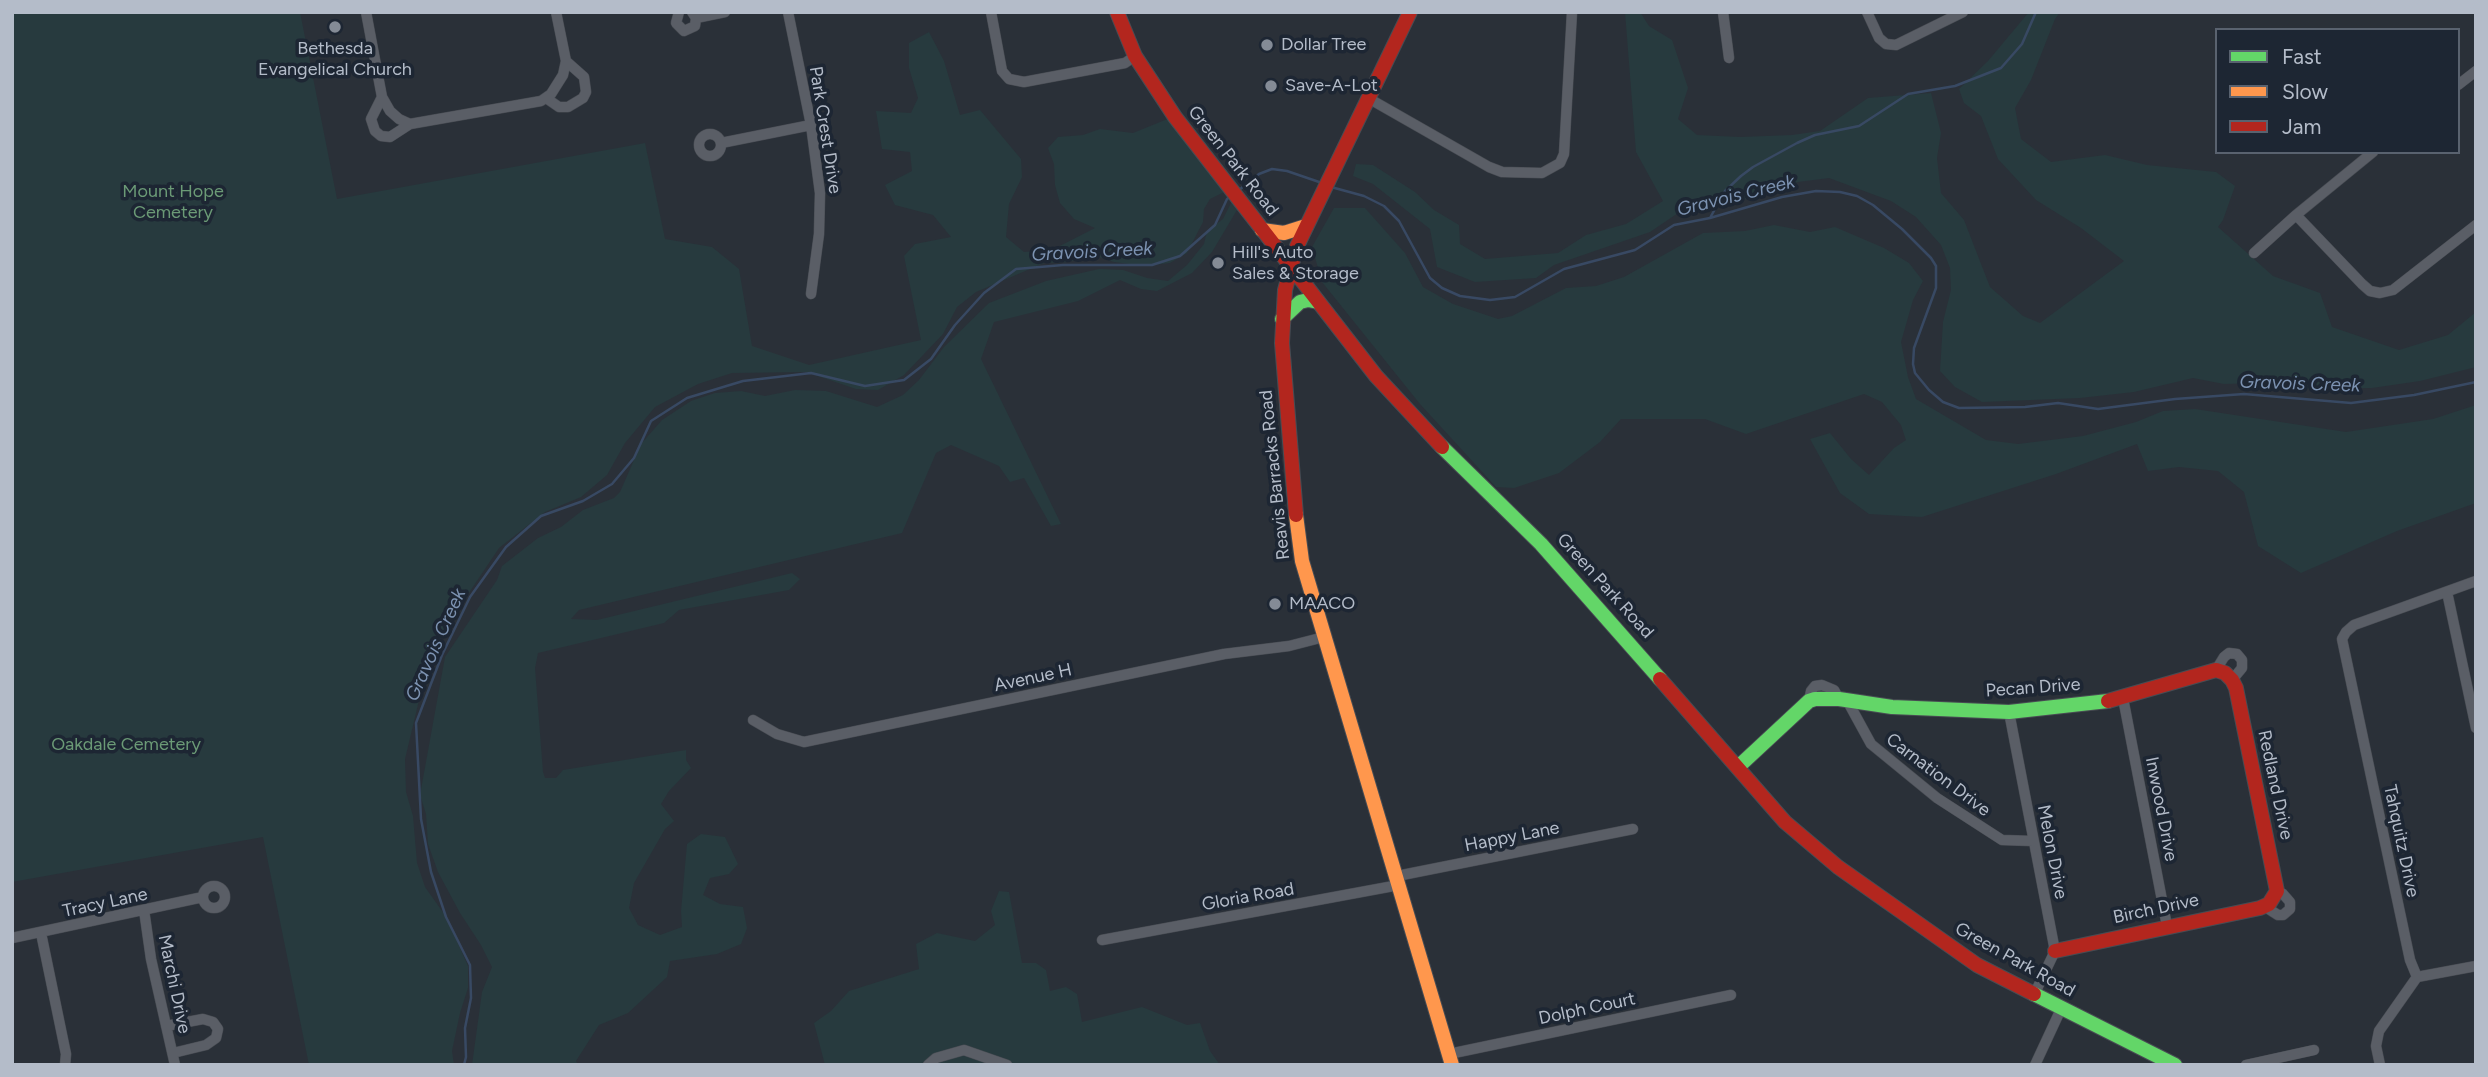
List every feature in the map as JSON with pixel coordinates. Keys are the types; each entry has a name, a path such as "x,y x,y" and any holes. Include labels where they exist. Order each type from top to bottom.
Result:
{"street":[{"path":"366,12 382,97 390,111 410,124"},
{"path":"382,97 371,119 375,131 381,136 390,137 410,124 541,101 558,85 566,61 556,12"},
{"path":"679,12 676,23 684,31 692,29 694,15 725,12"},
{"name":"Park Crest Drive","path":"788,12 811,125 820,193 820,234 811,294"},
{"path":"991,12 1002,71 1009,79 1024,82 1125,63 1135,56"},
{"name":"Green Park Road","path":"1117,12 1135,56 1170,110 1395,399 1554,557 1793,829 1838,867 1956,952 2061,1009 2175,1065"},
{"name":"Reavis Barracks Road","path":"1410,12 1307,223 1290,266 1282,319 1283,364 1297,529 1306,576 1451,1059"},
{"path":"1368,99 1496,169 1542,173 1559,163 1564,153 1572,12"},
{"path":"1723,12 1729,58"},
{"path":"1867,12 1879,38 1886,44 1896,45 1963,12"},
{"path":"546,98 559,107 568,107 576,104 586,92 584,77 566,61"},
{"path":"2460,83 2476,71"},
{"path":"721,143 811,125"},
{"path":"2254,253 2371,154"},
{"path":"2296,215 2362,284 2380,293 2393,290 2476,225"},
{"path":"1262,230 1284,233 1307,223"},
{"path":"1282,319 1300,303 1308,300 1318,302"},
{"path":"2476,581 2447,592 2476,728"},
{"name":"Tahquitz Drive","path":"2417,977 2410,960 2342,639 2354,625 2447,592"},
{"name":"Avenue H","path":"753,720 777,734 804,742 1224,654 1289,646 1324,637"},
{"name":"Pecan Drive","path":"1738,767 1809,701 1822,698 1892,707 2009,712 2123,698 2225,674"},
{"name":"Redland Drive","path":"2225,674 2236,688 2272,898"},
{"name":"Inwood Drive","path":"2123,698 2167,926"},
{"name":"Carnation Drive","path":"1843,700 1871,744 1937,798 2002,840 2033,841"},
{"name":"Melon Drive","path":"2009,712 2055,951"},
{"name":"Happy Lane","path":"1398,881 1633,830"},
{"name":"Gloria Road","path":"1102,940 1398,881"},
{"name":"Tracy Lane","path":"12,938 203,897"},
{"name":"Birch Drive","path":"2055,951 2167,926 2272,898"},
{"name":"Marchi Drive","path":"144,910 150,959 175,1065"},
{"path":"41,933 66,1054 65,1065"},
{"path":"2034,995 2055,951"},
{"path":"2380,1065 2376,1046 2379,1031 2417,977 2476,966"},
{"name":"Dolph Court","path":"1451,1059 1731,995"},
{"path":"2035,1065 2061,1009"},
{"path":"166,1026 203,1019 213,1021 218,1029 215,1038 206,1045 173,1053"},
{"path":"928,1065 936,1058 964,1050 1007,1065"},
{"path":"2246,1065 2314,1050"}],"green space":[{"path":"12,12 300,12 337,199 645,143 665,239 712,247 739,269 752,346 809,365 921,340 904,256 915,244 951,237 933,215 895,205 885,185 912,171 910,152 882,149 876,111 911,113 918,98 909,68 909,43 929,32 944,61 960,115 980,110 1021,159 1022,177 1009,204 1006,237 1024,252 1052,250 1095,228 1074,219 1060,203 1055,185 1054,164 1048,148 1058,137 1083,135 1100,129 1133,133 1170,118 1226,191 1210,199 1204,209 1203,222 1187,253 1170,263 1144,266 1114,262 1093,255 1068,262 1044,263 976,292 957,307 943,334 904,375 878,390 856,389 806,372 732,373 698,384 655,407 625,443 607,475 581,497 545,512 499,548 444,630 420,696 405,759 406,792 413,816 417,863 425,887 447,918 468,966 468,988 452,1051 454,1065 309,1065 263,837 12,882"},
{"path":"1625,12 1640,12 1649,26 1672,40 1688,88 1678,119 1697,135 1740,137 1820,131 1868,98 1931,93 1941,133 1937,158 1941,193 1964,220 1990,287 2023,316 2040,323 2124,261 2081,228 2036,200 1998,159 1981,116 1964,103 1959,89 1988,61 2029,12 2060,12 2031,80 2015,108 2021,139 2051,162 2105,155 2147,165 2216,172 2235,186 2218,227 2273,276 2320,293 2332,327 2399,350 2448,335 2476,312 2476,367 2420,381 2372,388 2291,389 2258,383 2224,384 2193,378 2134,392 2080,398 1982,402 1955,387 1940,371 1943,322 1951,290 1950,268 1941,245 1916,217 1891,201 1829,178 1798,182 1760,196 1706,204 1681,211 1650,232 1554,265 1536,278 1475,282 1437,267 1430,229 1373,184 1353,176 1356,164 1373,165 1459,225 1460,244 1485,259 1558,253 1586,235 1626,224 1663,201 1636,152"},
{"path":"1232,201 1237,210 1212,252 1192,273 1157,291 1141,289 1120,280 1078,301 994,322 981,359 1061,524 1051,526 1024,478 1010,482 999,466 951,445 936,453 902,533 579,610 571,619 597,620 792,573 800,579 789,590 679,610 664,623 538,653 535,668 545,778 556,778 563,770 686,750 686,760 691,768 669,791 661,804 674,821 665,829 634,883 629,908 638,925 660,935 682,927 687,844 701,834 725,837 738,864 729,874 710,878 703,895 720,904 743,907 747,928 741,944 717,954 670,961 667,977 628,1013 599,1025 576,1061 578,1065 472,1065 482,992 492,967 438,872 428,844 426,814 420,795 445,657 497,580 502,566 538,538 561,527 583,510 614,498 620,492 641,444 662,420 691,401 715,393 741,391 765,396 795,390 826,391 877,407 903,395 919,380 944,347 989,303 1046,281 1099,269 1123,270 1168,281 1187,265 1204,244 1207,231 1223,219"},
{"path":"1334,208 1365,208 1405,253 1423,287 1453,304 1498,319 1512,316 1566,288 1596,286 1624,277 1703,233 1745,231 1774,225 1810,232 1835,227 1884,248 1909,263 1923,281 1913,300 1901,342 1908,377 1916,399 1986,440 2018,444 2083,436 2136,422 2163,411 2195,409 2346,432 2433,419 2476,405 2476,503 2397,531 2301,573 2258,546 2244,492 2218,471 2179,467 2148,471 2137,444 2056,474 1922,517 1869,514 1840,493 1810,439 1830,433 1851,459 1869,475 1894,448 1906,440 1901,425 1882,402 1864,394 1746,434 1705,419 1621,419 1600,442 1559,473 1514,488 1496,487 1420,404 1322,282 1312,247"},
{"path":"999,891 1009,892 1022,963 1036,963 1046,970 1050,991 1066,987 1077,994 1082,1022 1142,1007 1187,1025 1200,1023 1210,1051 1220,1065 825,1065 814,1023 831,1011 849,991 919,969 916,944 937,933 975,941 995,925 991,911"}],"waterway":[{"path":"1710,218 1725,191 1741,176 1797,143 1815,135 1859,126 1908,94 1955,86 2001,68 2022,44 2036,12"},
{"name":"Gravois Creek","path":"1239,190 1259,174 1272,169 1287,171 1322,183"},
{"name":"Gravois Creek","path":"1331,187 1364,196 1384,206 1399,221 1430,278 1442,288 1460,296 1490,300 1515,297 1564,269 1635,250 1674,225 1816,191 1857,196 1873,205 1902,229 1936,266 1936,288 1914,348 1913,364 1915,373 1929,390 1943,402 1959,408 2025,407 2058,403 2098,409 2244,394 2351,403 2414,395 2476,382"},
{"name":"Gravois Creek","path":"464,1065 465,1028 471,998 470,965 446,917 431,872 421,819 416,723 442,655 470,597 506,547 541,516 583,501 612,484 634,458 651,421 687,398 743,381 811,373 865,386 904,380 931,359 955,325 984,293 1016,269 1063,265 1152,265 1180,256 1215,225 1231,196"}],"traffic: fast":[{"path":"1282,319 1300,302 1318,302"},
{"path":"1442,447 1541,544 1660,679"},
{"path":"1738,767 1809,701 1815,699 1839,699 1892,707 2009,712 2108,701"},
{"path":"2034,994 2175,1065"}],"traffic: slow":[{"path":"1262,230 1284,233 1306,226"},
{"path":"1296,515 1302,561 1452,1065"}],"traffic: jam":[{"path":"1117,12 1135,56 1175,117 1376,376 1442,447"},
{"path":"1296,515 1282,343 1285,290 1297,246 1410,12"},
{"path":"2055,951 2260,908 2269,904 2277,891 2236,688 2232,680 2225,673 2216,670 2108,701"},
{"path":"1660,679 1785,822 1838,867 1977,965 2034,994"}],"place":[{"name":"Bethesda Evangelical Church","path":"335,27"},
{"name":"Dollar Tree","path":"1267,45"},
{"name":"Save-A-Lot","path":"1271,86"},
{"name":"Hill's Auto Sales & Storage","path":"1218,263"},
{"name":"MAACO","path":"1275,604"}],"park label":[{"name":"Mount Hope Cemetery","path":"173,202"},
{"name":"Oakdale Cemetery","path":"126,745"}]}
